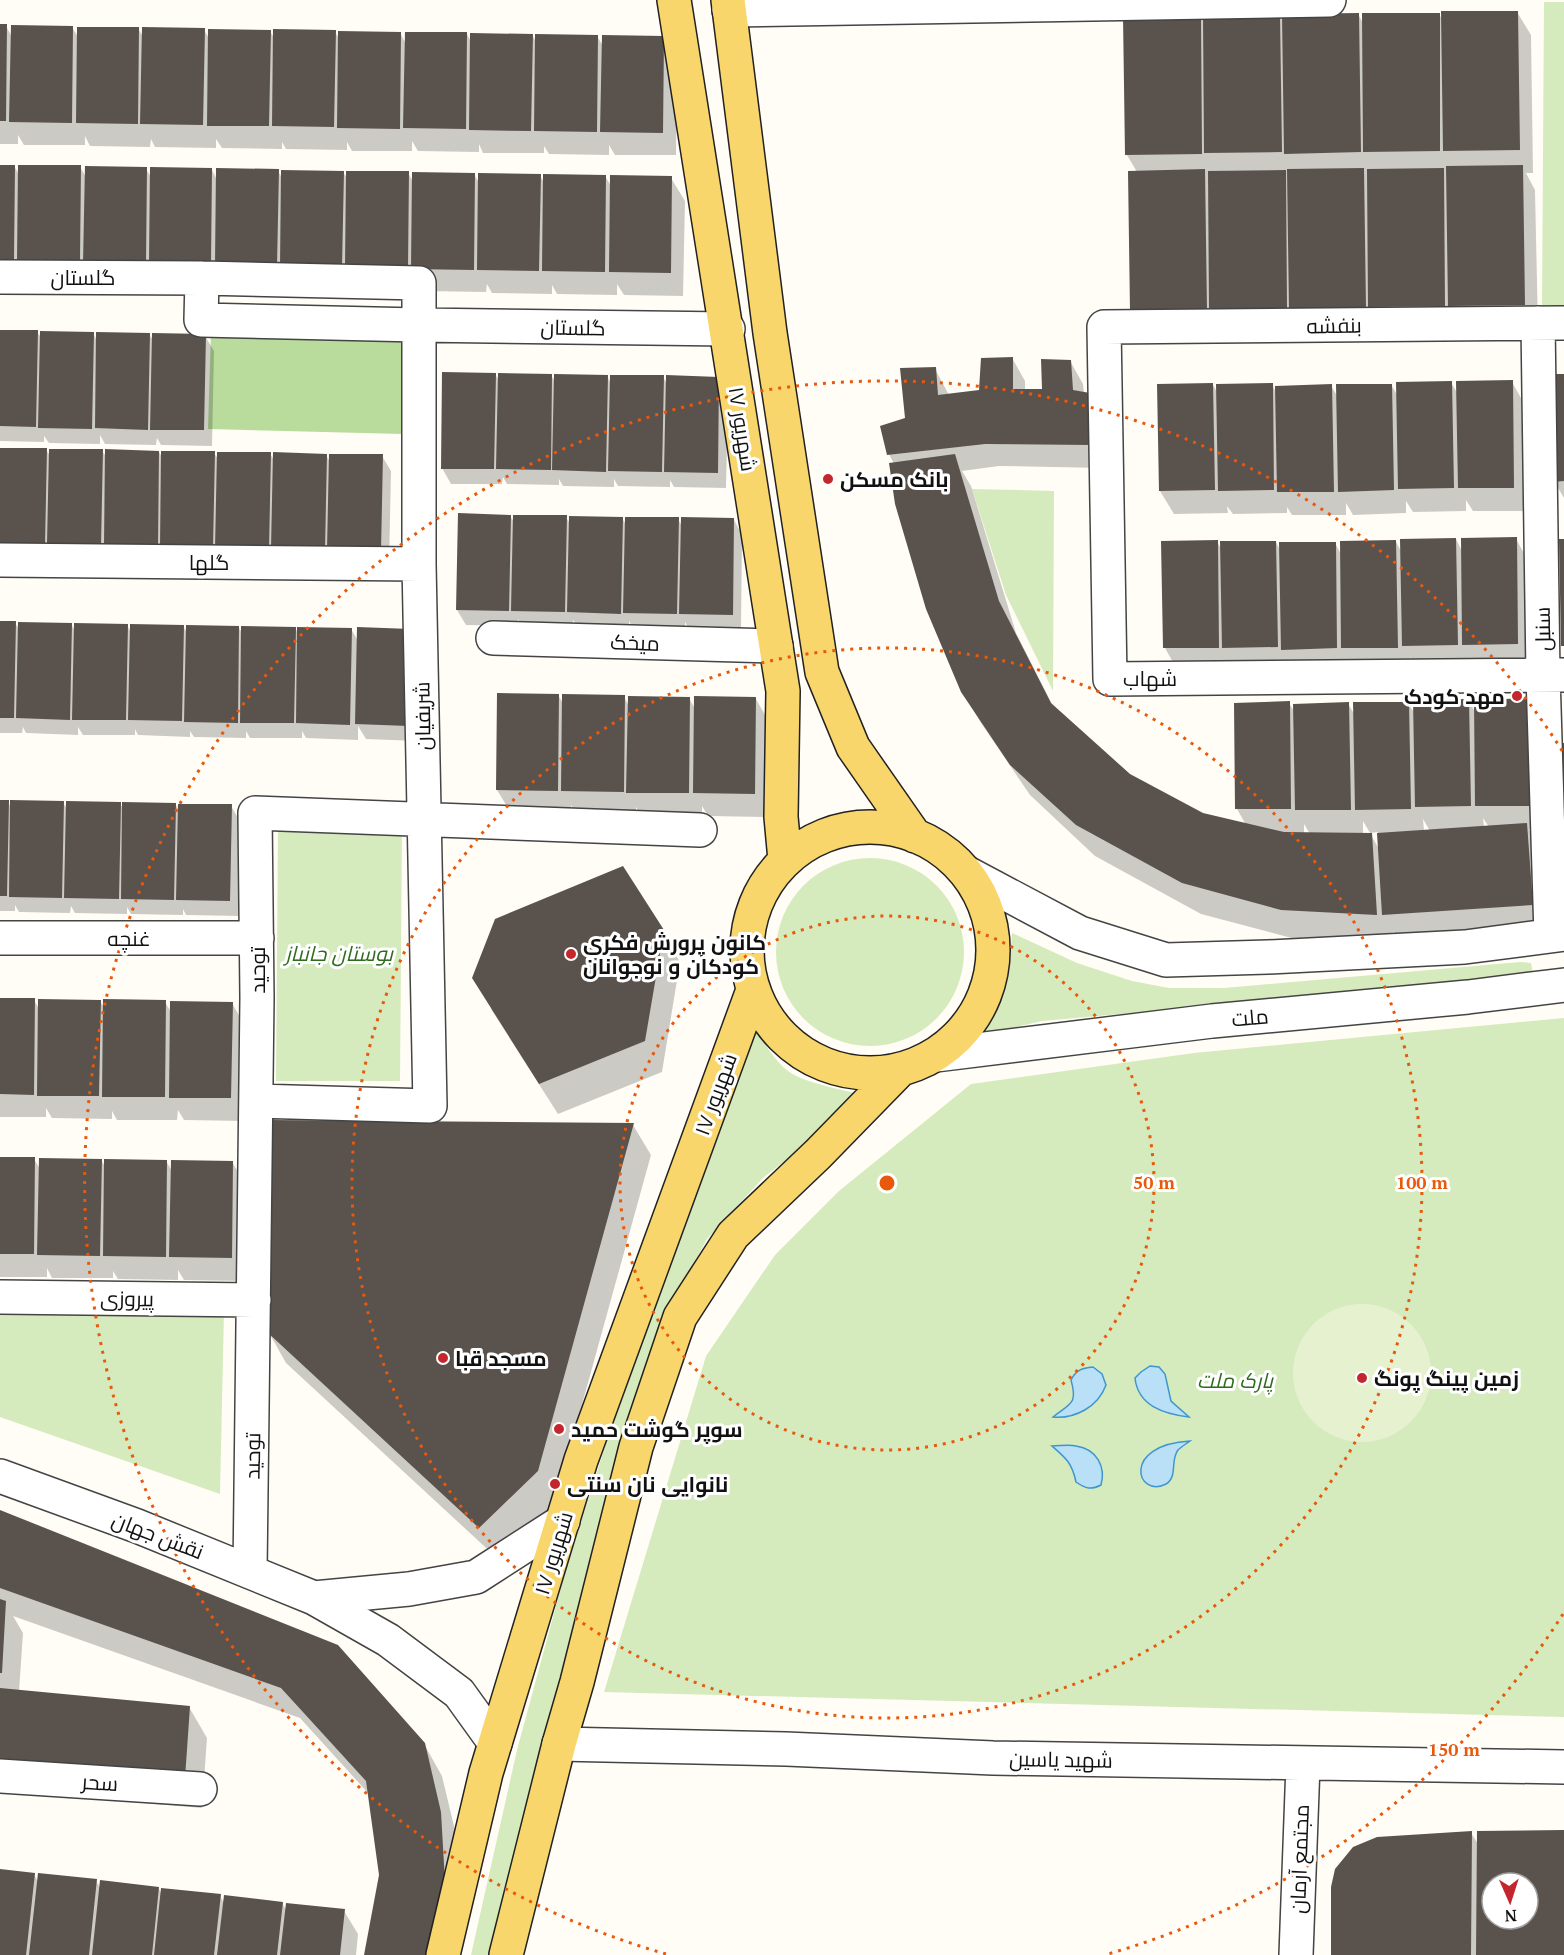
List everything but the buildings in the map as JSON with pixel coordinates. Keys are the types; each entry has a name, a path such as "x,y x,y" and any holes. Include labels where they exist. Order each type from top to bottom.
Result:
{"main road":[{"name":"۱۷ شهریور","path":"674,0 728,329 783,691 781,817 786,860"},
{"name":"۱۷ شهریور","path":"729,5 770,333 822,672 853,747 915,836"},
{"path":"882,827 915,836 944,851 967,873 985,903 993,936 993,971 982,1004 963,1032 936,1055 900,1070 864,1074 828,1066 796,1049 770,1023 753,990 747,956 750,920 763,888 786,860 814,840 847,829 882,827"},
{"name":"۱۷ شهریور","path":"443,1955 486,1773 581,1460 753,990"},
{"path":"506,1955 636,1447 680,1317 733,1235 819,1154 900,1070"}],"street":[{"path":"729,5 1329,0"},
{"name":"گلستان","path":"0,277 202,278 419,283 418,325 728,329"},
{"name":"بنفشه","path":"1104,327 1551,323"},
{"name":"سنبل","path":"1551,323 1553,675 1558,934"},
{"name":"شریفیان","path":"256,1101 430,1106 419,564 418,325"},
{"name":"شهاب","path":"1104,327 1110,679 1553,675"},
{"name":"گلها","path":"0,560 419,564"},
{"name":"میخک","path":"493,638 776,646"},
{"name":"توحید","path":"250,1572 256,1101 255,813 700,830"},
{"path":"967,873 1080,933 1166,960 1465,947 1558,934"},
{"name":"غنچه","path":"0,938 257,939"},
{"name":"ملت","path":"936,1055 1212,1021 1468,997 1564,985"},
{"name":"پیروزی","path":"0,1296 254,1300"},
{"name":"نقش جهان","path":"0,1476 136,1526 314,1598 388,1640 459,1693 495,1743"},
{"path":"314,1598 409,1589 476,1577 562,1521"},
{"name":"شهید یاسین","path":"559,1744 786,1749 993,1758 1564,1767"},
{"name":"مجتمع آرمان","path":"1296,1955 1303,1764"},
{"name":"سحر","path":"0,1776 200,1789"}],"green space":[{"path":"1544,2 1564,2 1564,306 1542,306"},
{"path":"211,332 405,337 403,434 208,429"},
{"path":"972,489 1054,491 1053,691 1006,595"},
{"name":"بوستان جانباز","path":"278,824 402,825 400,1081 276,1081"},
{"path":"870,858 906,865 922,874 936,886 948,900 957,916 964,952 957,988 948,1004 936,1018 922,1030 906,1039 870,1046 834,1039 818,1030 804,1018 792,1004 783,988 776,952 783,916 792,900 804,886 818,874 834,865"},
{"path":"1012,933 1077,963 1132,981 1169,988 1224,988 1520,962 1531,963 1533,973 1525,978 1042,1021 982,1035 999,1007 1009,974"},
{"name":"پارک ملت","path":"1564,1018 1564,1717 604,1692 706,1356 775,1255 839,1191 971,1084 1194,1053"},
{"path":"756,1030 774,1057 794,1075 854,1093 830,1120 795,1153 764,1177 707,1239 672,1303 611,1491 568,1647 495,1955 471,1955 517,1750 566,1569 652,1300 721,1130"},
{"name":"زمین پینگ پونگ","path":"1362,1304 1388,1310 1400,1316 1410,1325 1419,1335 1425,1347 1431,1373 1425,1399 1419,1411 1410,1421 1400,1430 1388,1436 1362,1442 1336,1436 1324,1430 1314,1421 1305,1411 1299,1399 1293,1373 1299,1347 1305,1335 1314,1325 1324,1316 1336,1310"},
{"path":"0,1309 224,1311 220,1494 0,1417"}],"water":[{"path":"1150,1366 1159,1367 1165,1374 1171,1401 1189,1417 1162,1411 1147,1402 1141,1395 1135,1378"},
{"path":"1093,1367 1102,1374 1106,1385 1097,1400 1077,1414 1053,1417 1071,1403 1074,1394 1071,1380 1075,1374"},
{"path":"1190,1441 1176,1454 1170,1481 1156,1487 1148,1484 1142,1478 1141,1470 1144,1460 1153,1452 1168,1445"},
{"path":"1073,1445 1089,1451 1101,1466 1101,1485 1088,1488 1076,1482 1068,1461 1052,1446"}],"place":[{"name":"بانک مسکن","path":"828,479"},
{"name":"مهد کودک","path":"1517,696"},
{"name":"کانون پرورش فکری کودکان و نوجوانان","path":"571,954"},
{"name":"مسجد قبا","path":"443,1358"},
{"name":"زمین پینگ پونگ","path":"1362,1378"},
{"name":"سوپر گوشت حمید","path":"559,1429"},
{"name":"نانوایی نان سنتی","path":"555,1484"}]}
